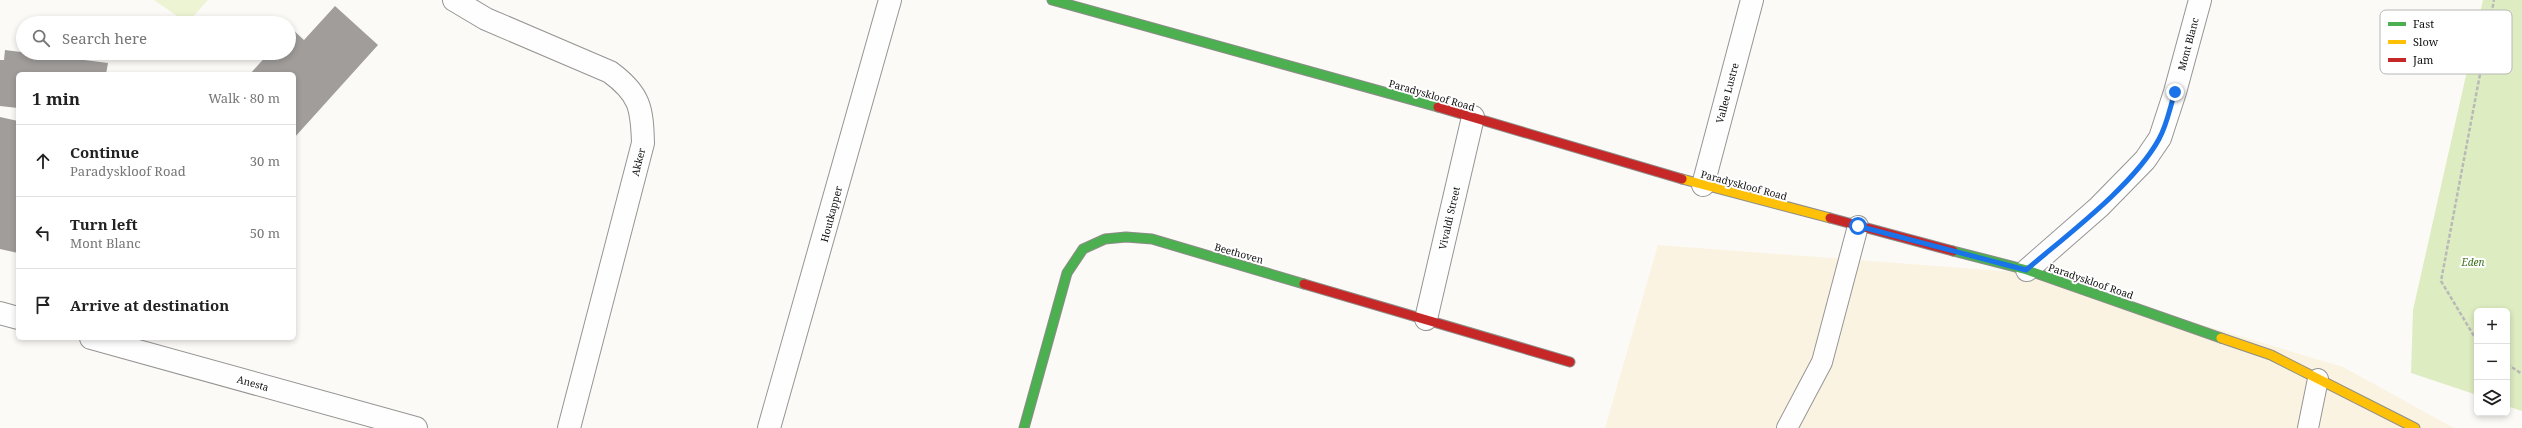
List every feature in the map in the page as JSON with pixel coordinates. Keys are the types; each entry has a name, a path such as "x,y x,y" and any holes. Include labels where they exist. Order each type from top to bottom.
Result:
{"street":[{"name":"Akker","path":"454,0 486,19 610,72 628,85 642,112 643,143 569,428"},
{"name":"Houtkapper","path":"769,428 890,0"},
{"name":"Paradyskloof Road","path":"1052,0 1472,117 1703,186 2026,270 2271,355 2415,428"},
{"name":"Vallee Lustre","path":"1703,186 1752,0"},
{"name":"Mont Blanc","path":"2026,270 2099,207 2145,160 2160,138 2175,92 2200,0"},
{"name":"Vivaldi Street","path":"1426,319 1472,117"},
{"name":"Beethoven","path":"1024,428 1067,273 1083,249 1105,239 1126,237 1152,239 1570,362"},
{"path":"0,313 16,317"},
{"name":"Anesta","path":"98,340 416,428"}],"lane":[{"path":"1787,428 1822,362 1858,226"},
{"path":"2308,428 2318,379"}],"path":[{"path":"2492,10 2494,0"},
{"path":"2474,336 2441,281 2480,74"},
{"path":"2510,366 2522,374"}],"shaded area":[{"path":"1658,245 2029,273 2343,367 2454,428 1605,428"}],"green space":[{"path":"154,0 208,0 193,16 177,16"},
{"name":"Eden","path":"2483,0 2522,0 2522,411 2510,407 2510,308 2474,308 2474,394 2411,373 2413,310 2466,74 2512,74 2512,10 2481,10"}],"building":[{"path":"335,6 378,45 296,136 296,72 252,72 263,60 296,60 296,33 304,40"},
{"path":"5,50 16,51 16,60 84,60 108,63 106,72 16,72 16,108 0,106 0,60 4,60"},
{"path":"0,117 16,121 16,253 0,249"}],"traffic: fast":[{"path":"1052,0 1438,107"},
{"path":"1024,428 1067,273 1083,249 1105,239 1126,237 1152,239 1304,284"},
{"path":"1953,251 2027,270 2221,338"}],"traffic: slow":[{"path":"1682,179 1830,218"},
{"path":"2221,338 2271,355 2415,428"}],"traffic: jam":[{"path":"1438,107 1682,179"},
{"path":"1830,218 1953,251"},
{"path":"1304,284 1570,362"}],"route":[{"path":"1858,226 2026,270 2099,207 2145,160 2160,138 2175,92"}]}
